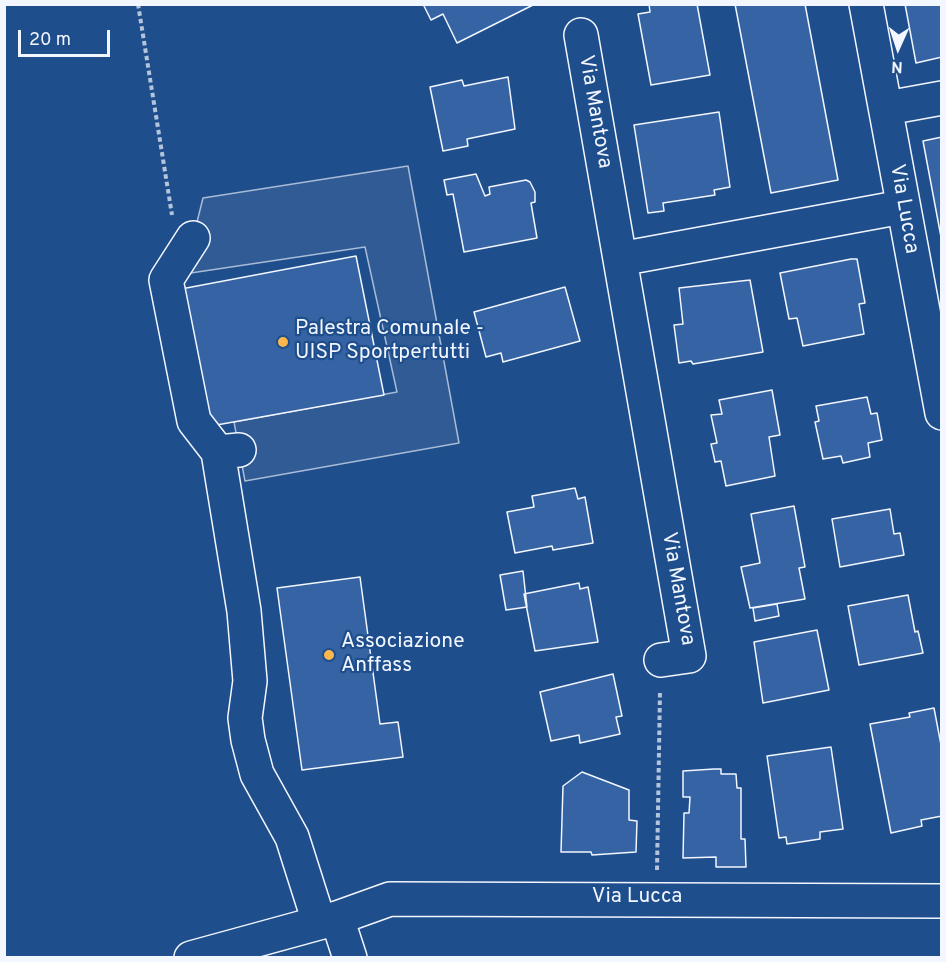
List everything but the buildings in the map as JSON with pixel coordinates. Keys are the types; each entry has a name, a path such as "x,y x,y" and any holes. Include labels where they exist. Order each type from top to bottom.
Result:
{"street":[{"name":"Via Lucca","path":"866,4 942,413"},
{"name":"Via Mantova","path":"581,35 688,656 661,660"},
{"path":"887,108 942,98"},
{"path":"620,260 902,207"},
{"path":"186,249 165,280 194,421 229,451 250,681 245,718 248,741 257,774 292,837 328,920 350,957"},
{"name":"Via Lucca","path":"191,957 328,920 390,899 656,898 942,901"}],"path":[{"path":"138,4 186,249"},
{"name":"Via Mantova","path":"656,898 661,660"}],"shaded area":[{"path":"408,166 459,443 245,481 234,422 397,392 365,247 184,274 203,198"}],"place":[{"name":"Palestra Comunale - UISP Sportpertutti","path":"283,342"},
{"name":"Associazione Anffass","path":"329,655"}]}
